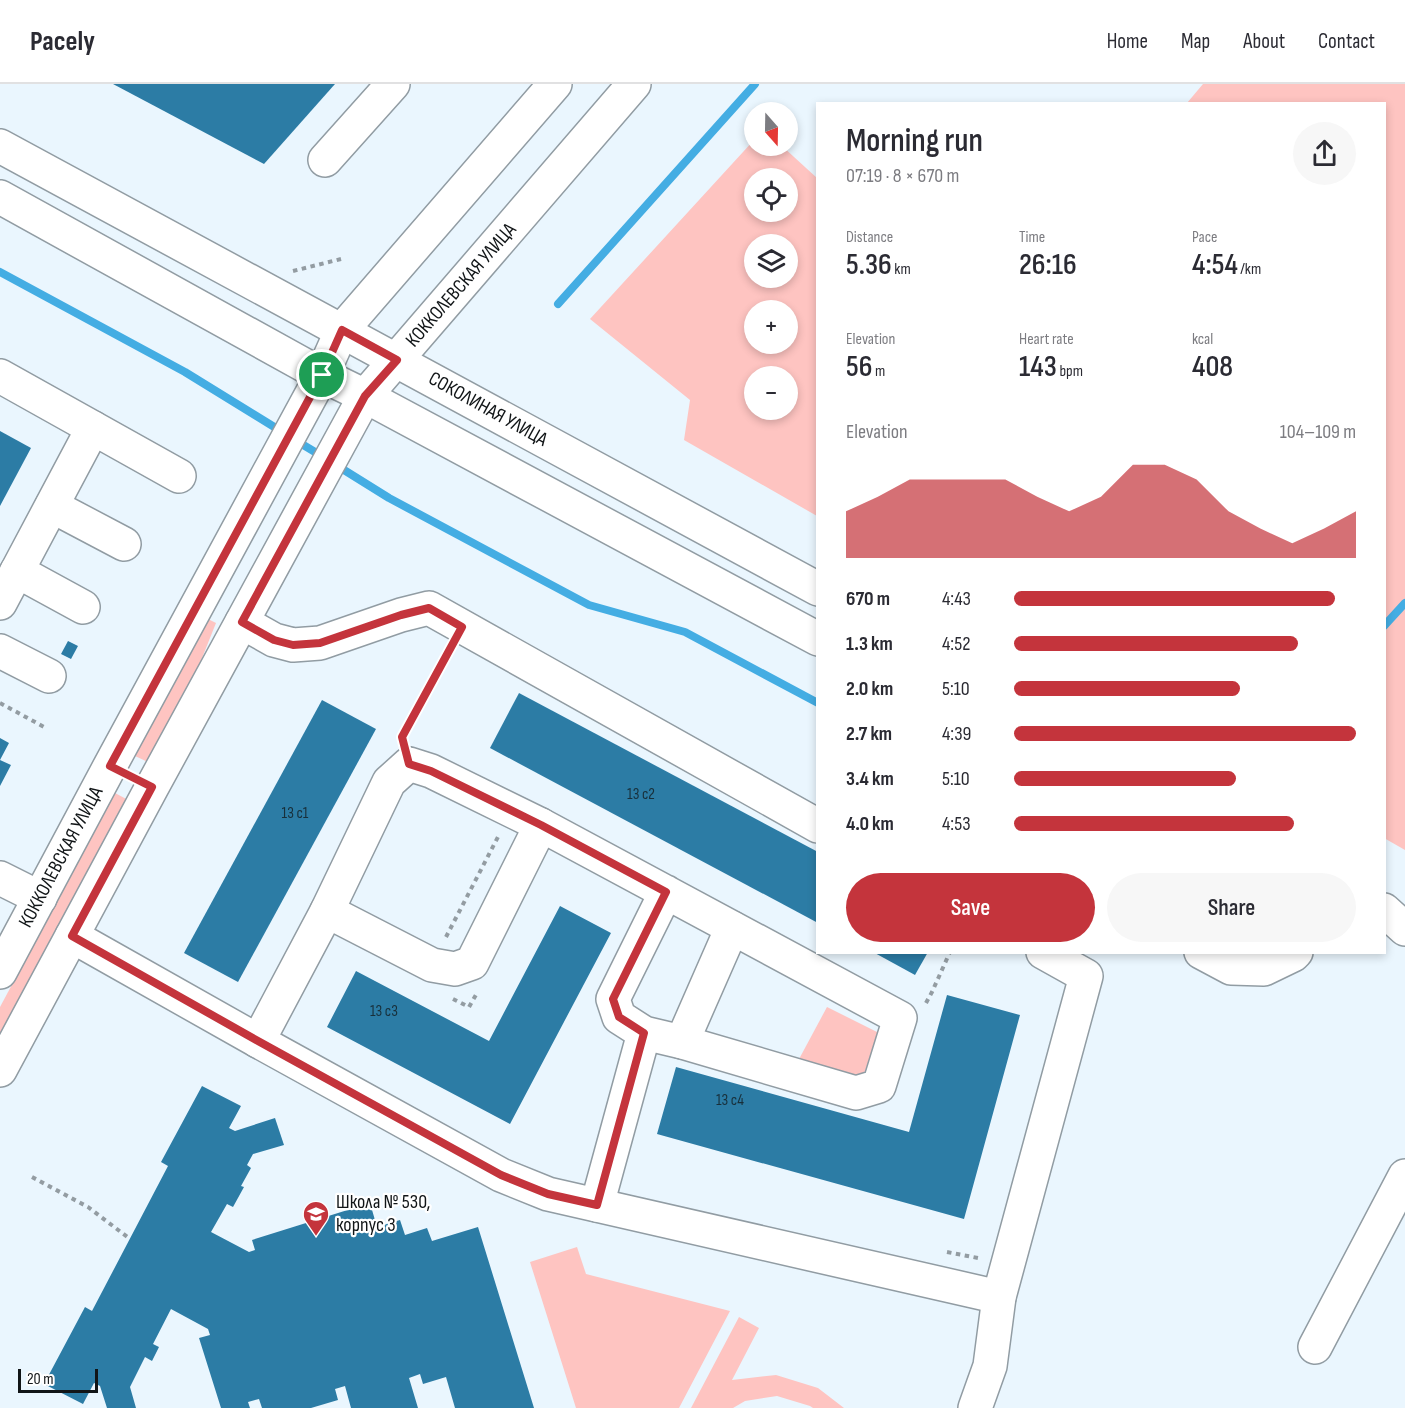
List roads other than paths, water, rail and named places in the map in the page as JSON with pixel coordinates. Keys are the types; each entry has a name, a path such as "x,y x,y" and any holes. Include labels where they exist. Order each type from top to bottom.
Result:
{"street":[{"path":"325,160 393,84"},
{"name":"КОККОЛЕВСКАЯ УЛИЦА","path":"0,972 322,375 342,330 555,84"},
{"name":"КОККОЛЕВСКАЯ УЛИЦА","path":"0,1070 365,396 634,84"},
{"name":"СОКОЛИНАЯ УЛИЦА","path":"0,146 816,588"},
{"path":"0,197 322,375 816,638"},
{"path":"0,376 179,476"},
{"path":"0,603 93,428"},
{"path":"52,506 124,544"},
{"path":"17,571 83,607"},
{"path":"242,622 274,640 293,645 320,643 401,615 429,608 816,825"},
{"path":"0,651 49,676"},
{"path":"258,1041 327,911 389,782 409,764 431,771 541,825 666,892 732,928 900,1018 879,1086 856,1093 644,1033 619,1017 613,999 666,892"},
{"path":"110,766 152,787"},
{"path":"327,911 432,965 455,969 472,963 541,825"},
{"path":"0,878 40,898"},
{"path":"1386,912 1405,929"},
{"path":"682,1042 732,928"},
{"path":"72,936 501,1175 548,1194 999,1297"},
{"path":"975,1408 990,1366 999,1297 1086,976 1047,954"},
{"path":"1205,954 1231,968 1264,969 1294,954"},
{"path":"597,1205 644,1033"},
{"path":"1315,1347 1405,1176"}],"waterway":[{"path":"558,304 755,84"},
{"path":"0,272 185,372 284,433"},
{"path":"295,440 325,458"},
{"path":"336,465 389,498 589,605 685,632 816,702"},
{"path":"1386,624 1405,603"}],"place":[{"name":"Школа № 530, корпус 3","path":"316,1237"}]}
